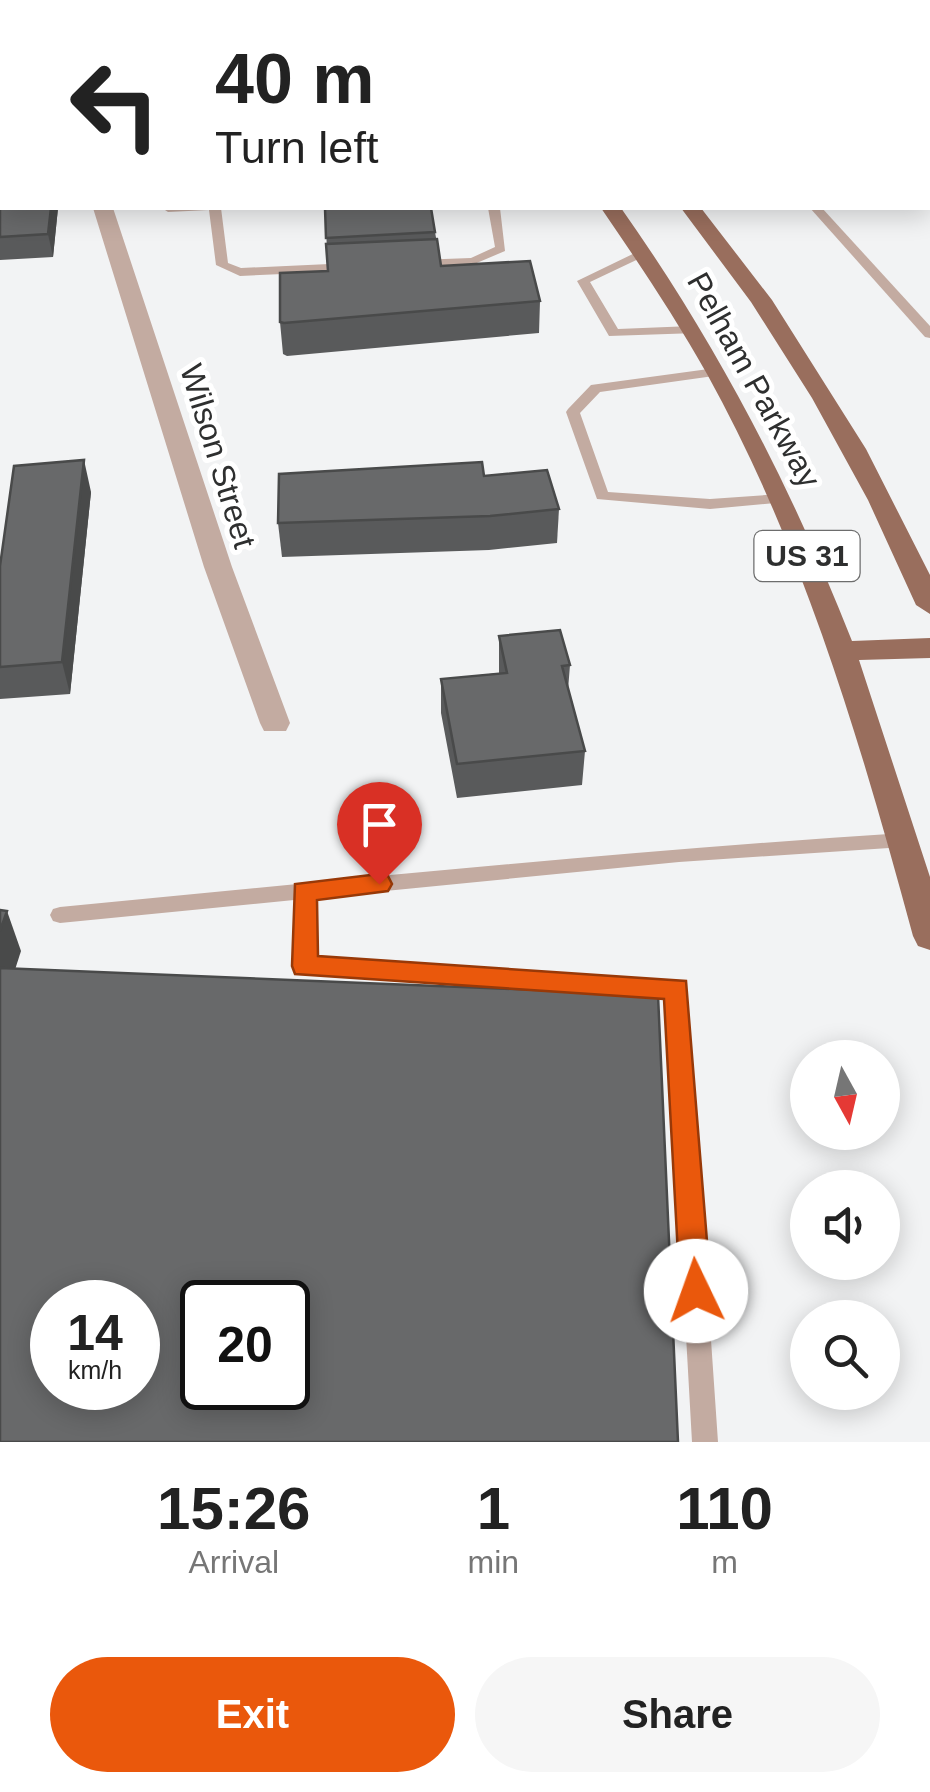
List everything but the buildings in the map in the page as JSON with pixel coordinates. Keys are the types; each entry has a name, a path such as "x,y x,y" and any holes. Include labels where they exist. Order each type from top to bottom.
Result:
{"main road":[{"name":"Pelham Parkway","path":"612,210 692,330 781,499 843,651 904,840 930,936"},
{"name":"Pelham Parkway","path":"693,210 753,290 806,372 904,544 930,605"},
{"path":"843,651 930,648"}],"street":[{"name":"Wilson Street","path":"105,210 208,538 275,723"}],"lane":[{"path":"215,210 217,256 222,265 240,272 358,267"},
{"path":"397,265 476,262 491,256 502,248 494,210"},
{"path":"818,210 930,334"},
{"path":"643,254 583,280 614,333 692,330"},
{"path":"716,372 596,388 574,412 602,496 710,504 781,499"},
{"path":"60,914 679,854 904,840"},
{"path":"304,891 305,966 676,989 706,1442"}],"route":[{"path":"379,884 304,891 305,966 676,989 696,1291"}]}
